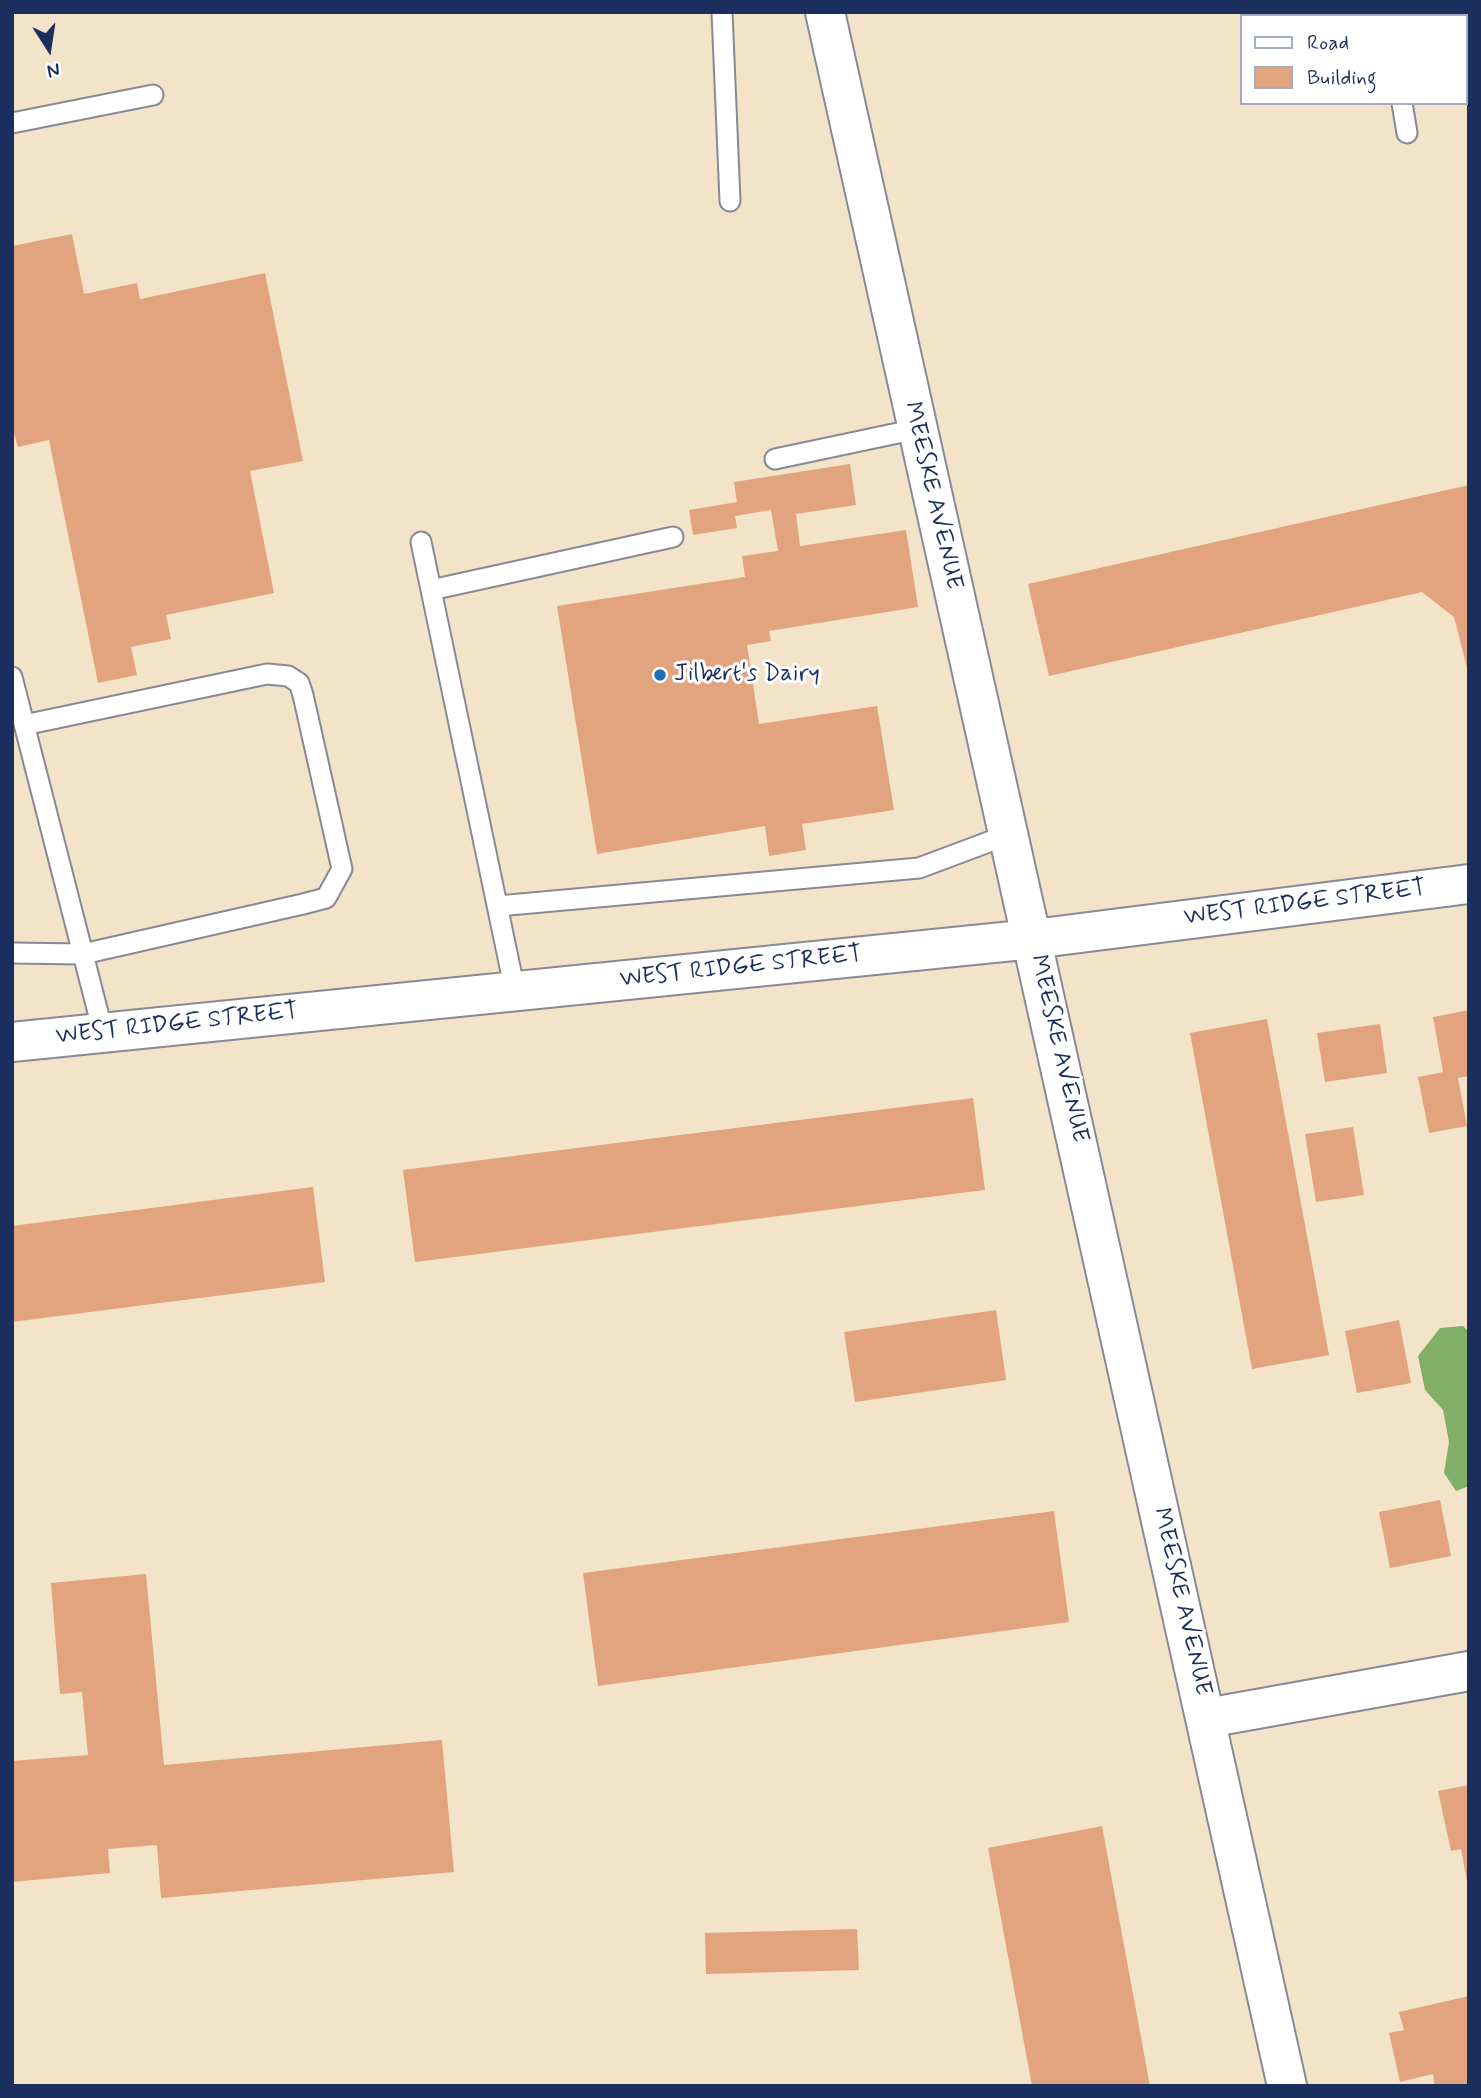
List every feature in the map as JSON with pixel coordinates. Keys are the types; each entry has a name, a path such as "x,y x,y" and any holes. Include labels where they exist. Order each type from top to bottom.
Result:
{"street":[{"name":"MEESKE AVENUE","path":"825,12 1034,939 1287,2086"},
{"name":"WEST RIDGE STREET","path":"12,1042 1034,939 1469,884"},
{"path":"1207,1718 1469,1671"}],"lane":[{"path":"722,12 730,201"},
{"path":"12,123 153,95"},
{"path":"1402,105 1407,133"},
{"path":"775,459 917,429"},
{"path":"431,590 673,537"},
{"path":"421,542 515,991"},
{"path":"12,953 83,954 326,898 342,869 303,695 299,683 288,676 267,674 24,724"},
{"path":"12,677 103,1032"},
{"path":"498,906 919,868 1010,834"}],"green space":[{"path":"1463,1326 1469,1332 1469,1486 1456,1491 1444,1473 1449,1442 1443,1410 1425,1390 1418,1356 1440,1328"},
{"path":"93,2084 526,2086 70,2086"}],"building":[{"path":"1469,12 1469,30 1467,14 1438,14"},
{"path":"72,234 84,294 137,283 140,299 265,273 303,461 250,471 274,593 166,615 171,639 131,647 137,675 98,683 49,440 18,447 12,427 12,246"},
{"name":"Jilbert's Dairy","path":"850,464 856,505 796,514 800,546 906,530 918,607 769,631 771,641 747,645 759,724 877,706 894,810 802,824 806,850 769,856 765,826 597,854 557,606 745,577 742,556 778,551 771,510 735,516 737,528 693,535 689,510 737,502 734,482"},
{"path":"1469,485 1469,676 1454,617 1422,592 1049,676 1028,584"},
{"path":"1469,1010 1469,1076 1458,1078 1467,1126 1429,1133 1418,1077 1443,1072 1433,1017"},
{"path":"1267,1019 1329,1355 1252,1369 1190,1033"},
{"path":"1380,1024 1387,1073 1325,1082 1317,1033"},
{"path":"973,1098 985,1190 415,1262 403,1170"},
{"path":"1353,1127 1364,1195 1316,1202 1305,1134"},
{"path":"313,1187 325,1282 12,1322 12,1226"},
{"path":"996,1310 1006,1380 855,1402 844,1332"},
{"path":"1399,1320 1411,1383 1357,1393 1345,1331"},
{"path":"1440,1500 1451,1556 1390,1568 1379,1512"},
{"path":"1054,1511 1069,1622 598,1686 583,1573"},
{"path":"146,1574 164,1765 442,1740 454,1872 161,1898 157,1845 108,1849 110,1873 12,1882 12,1761 88,1755 82,1692 60,1694 51,1583"},
{"path":"1469,1785 1467,1882 1461,1849 1451,1851 1438,1791"},
{"path":"1102,1826 1150,2086 1032,2086 988,1848"},
{"path":"857,1929 859,1970 706,1974 705,1933"},
{"path":"1469,1996 1469,2086 1435,2086 1433,2074 1400,2082 1389,2033 1404,2030 1399,2012"}],"place":[{"name":"Jilbert's Dairy","path":"660,675"}]}
